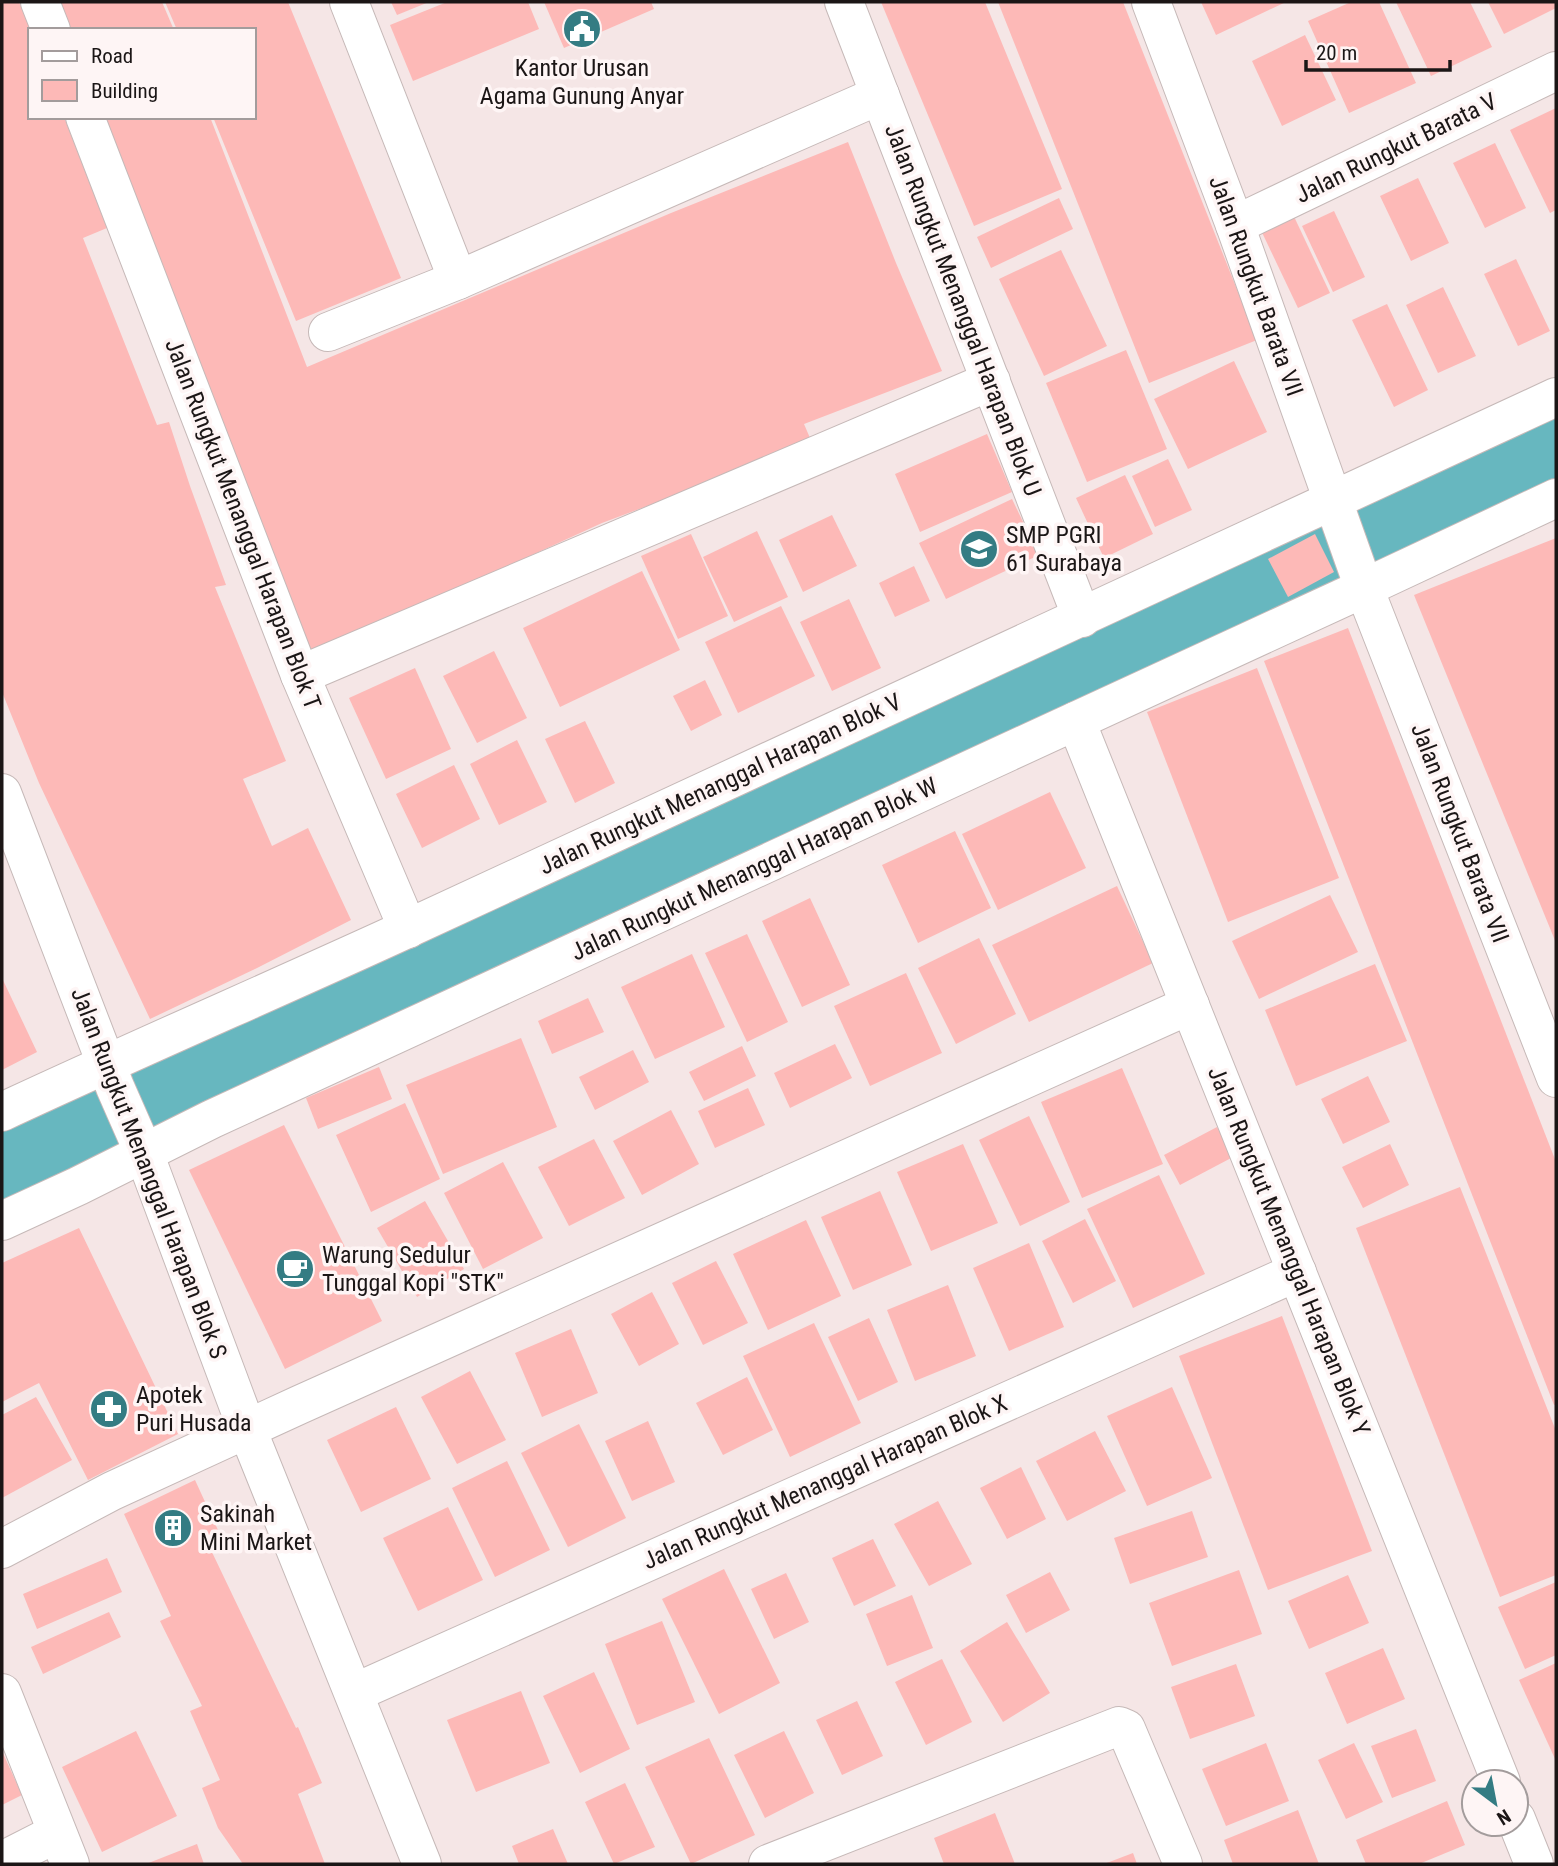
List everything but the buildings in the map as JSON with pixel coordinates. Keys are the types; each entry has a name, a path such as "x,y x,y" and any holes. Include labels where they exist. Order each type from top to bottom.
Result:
{"street":[{"path":"40,2 50,28"},
{"path":"349,2 458,280"},
{"name":"Jalan Rungkut Menanggal Harapan Blok U","path":"844,2 1082,618"},
{"name":"Jalan Rungkut Barata VII","path":"1151,2 1235,225 1337,514 1556,1078"},
{"name":"Jalan Rungkut Barata V","path":"1235,225 1556,71"},
{"path":"328,332 458,280 880,95"},
{"name":"Jalan Rungkut Menanggal Harapan Blok T","path":"86,119 300,676 408,929"},
{"path":"300,676 990,381"},
{"name":"Jalan Rungkut Menanggal Harapan Blok V","path":"2,1112 111,1075 408,929 1082,618 1337,514 1556,397"},
{"name":"Jalan Rungkut Menanggal Harapan Blok W","path":"2,1221 140,1144 212,1119 1076,721 1362,580 1556,498"},
{"name":"Jalan Rungkut Menanggal Harapan Blok Y","path":"1076,721 1495,1768"},
{"name":"Jalan Rungkut Menanggal Harapan Blok S","path":"2,795 140,1144 247,1429 422,1864"},
{"path":"2,1549 112,1491 247,1429 1190,1005"},
{"name":"Jalan Rungkut Menanggal Harapan Blok X","path":"354,1693 1297,1272"},
{"path":"2,1692 63,1849 2,1861"},
{"path":"768,1864 1119,1726 1126,1730 1183,1864"},
{"path":"1524,1838 1534,1864"}],"waterway":[{"path":"2,1166 1015,693 1556,445"}],"place":[{"name":"Kantor Urusan Agama Gunung Anyar","path":"582,29"},
{"name":"SMP PGRI 61 Surabaya","path":"979,549"},
{"name":"Warung Sedulur Tunggal Kopi \"STK\"","path":"295,1269"},
{"name":"Apotek Puri Husada","path":"109,1409"},
{"name":"Sakinah Mini Market","path":"173,1528"}]}
